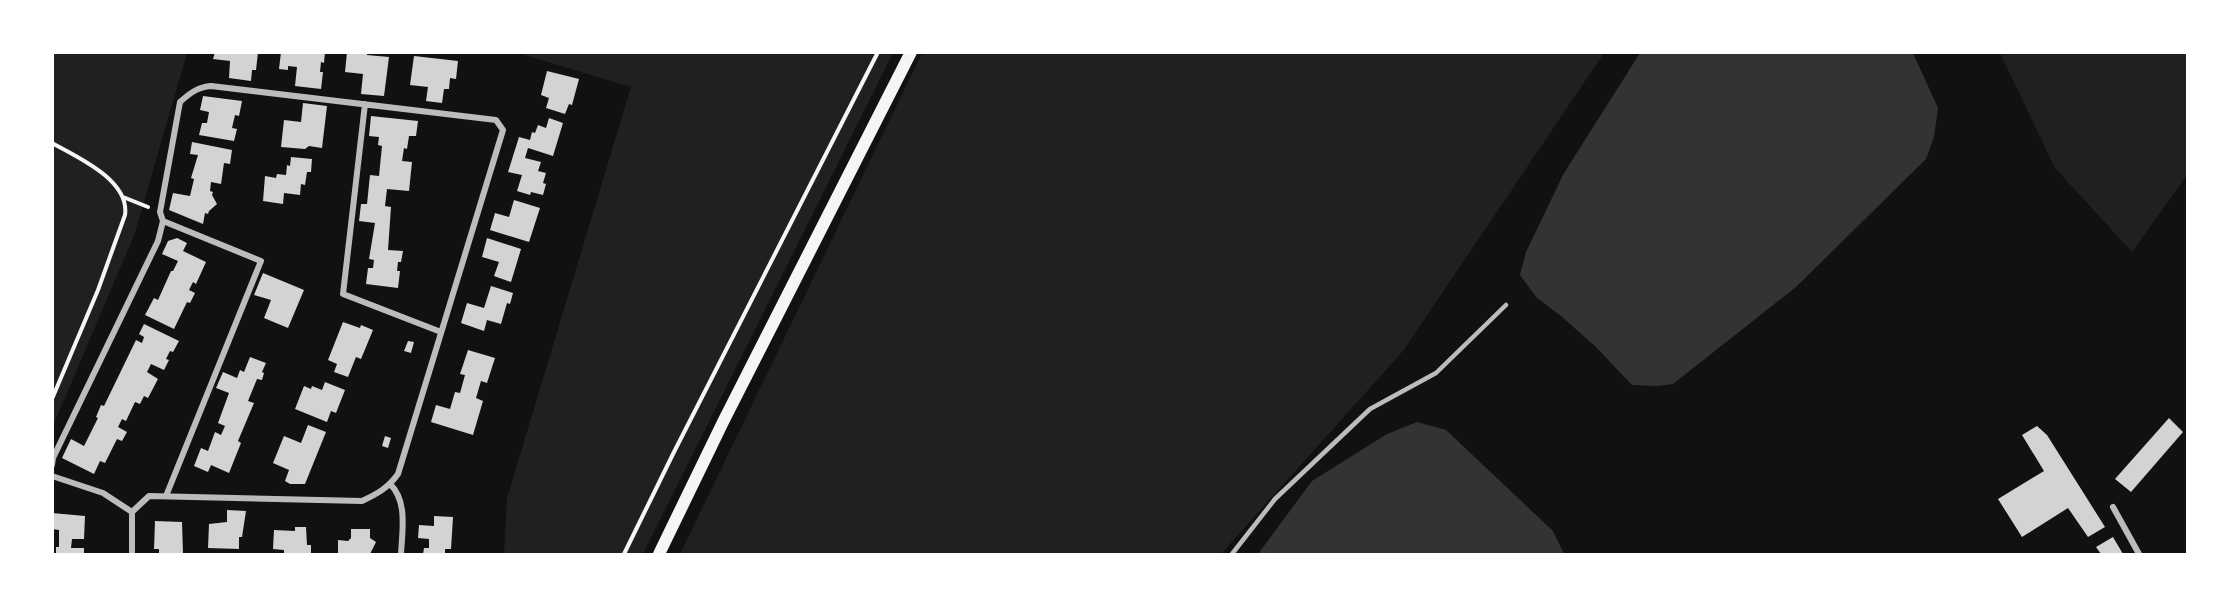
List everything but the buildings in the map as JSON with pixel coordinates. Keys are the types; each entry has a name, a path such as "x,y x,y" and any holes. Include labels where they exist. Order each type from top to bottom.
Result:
{"main road":[{"path":"659,555 723,422 911,52"}],"street":[{"path":"52,465 53,458 158,241 163,221 160,212 180,102 201,87 211,86 496,120 503,130 398,474 390,484 376,495 362,501 148,496 132,512 132,555"},
{"path":"365,104 343,294 441,333"},
{"path":"163,221 261,261 166,496"},
{"path":"52,476 103,493 132,512"},
{"path":"390,484 399,493 402,518 401,555"},
{"path":"2113,507 2139,555"}],"lane":[{"path":"1232,555 1275,499 1370,409 1436,373 1506,305"}],"path":[{"path":"624,555 878,52"},
{"path":"52,143 96,168 114,183 127,205 98,290 52,399"},
{"path":"123,196 160,212"}],"shaded area":[{"path":"922,52 1604,53 1403,351 1221,554 680,554"},
{"path":"53,53 187,53 135,233 53,426"},
{"path":"518,53 893,53 643,554 504,554 507,498 631,87"},
{"path":"1640,53 1913,53 1938,108 1934,137 1926,159 1796,287 1673,384 1657,386 1632,385 1596,347 1537,298 1520,275 1526,252 1564,173"},
{"path":"2000,53 2187,53 2187,175 2132,252 2055,168"},
{"path":"1417,422 1446,430 1553,531 1564,554 1258,554 1312,481 1387,434"}]}
